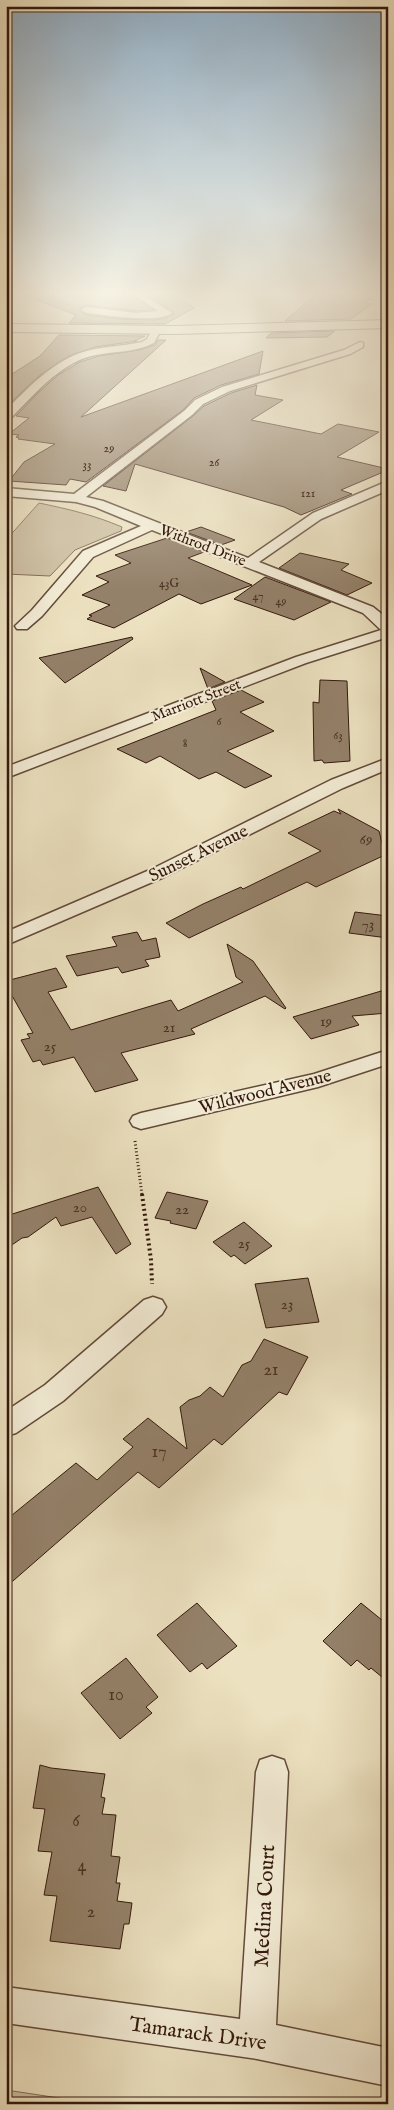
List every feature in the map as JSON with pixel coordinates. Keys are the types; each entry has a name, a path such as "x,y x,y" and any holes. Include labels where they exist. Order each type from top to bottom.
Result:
{"street":[{"path":"6,417 34,389"},
{"path":"78,498 199,402 225,389"},
{"path":"249,563 317,516 388,485"},
{"name":"Withrod Drive","path":"6,492 78,498 99,504 204,547 368,610 387,626 388,631"},
{"path":"22,626 37,613 88,554 153,525"},
{"name":"Marriott Street","path":"6,773 301,660 388,631"},
{"name":"Sunset Avenue","path":"6,939 158,873 338,784 388,763"},
{"name":"Wildwood Avenue","path":"141,1121 318,1080 388,1057"},
{"path":"6,1425 54,1393 153,1307"},
{"name":"Medina Court","path":"257,2040 272,1772"},
{"name":"Tamarack Drive","path":"6,2005 257,2040 388,2067"}],"path":[{"path":"141,1121 134,1134 152,1260 153,1307"}],"shaded area":[{"path":"39,503 101,519 122,527 121,531 75,550 50,576 6,574 6,540"},
{"path":"6,2090 99,2104 6,2104"}],"building":[{"path":"6,389 25,389 6,407"},
{"path":"42,389 111,389 81,417 157,389 212,389 194,398 183,410 86,482 70,479 66,485 9,481 24,462 55,444 18,439 16,437 19,435 9,434 29,418 16,416"},
{"path":"242,389 256,389 255,395 283,400 251,420 321,434 338,424 379,432 337,457 388,470 341,490 352,494 301,515 284,507 135,464 126,491 103,486 204,406"},
{"path":"201,527 235,540 221,545 186,532"},
{"path":"167,538 204,552 188,558 252,585 201,604 179,594 114,628 87,619 92,616 89,615 110,605 82,595 109,582 96,576 131,563 115,555"},
{"path":"300,553 349,564 341,570 372,583 347,595 279,568"},
{"path":"265,577 331,602 294,620 234,599"},
{"path":"132,637 133,639 65,683 39,658"},
{"path":"200,668 225,682 208,689"},
{"path":"320,680 347,681 350,761 324,763 322,760 314,761 313,702 319,703"},
{"path":"241,690 264,702 240,712 274,731 227,751 272,776 245,788 216,772 199,779 160,756 146,763 117,749 216,710 212,701"},
{"path":"338,809 379,831 385,855 316,887 307,882 189,938 166,923 203,904 241,887 243,889 321,851 288,833 334,811 341,814"},
{"path":"355,912 388,916 388,938 349,933"},
{"path":"137,932 142,941 156,938 160,957 145,960 149,966 122,973 118,967 77,976 66,956 117,946 112,937"},
{"path":"227,944 253,961 285,1009 265,996 191,1029 195,1034 121,1053 138,1080 95,1092 74,1057 43,1065 40,1060 33,1062 21,1040 30,1038 27,1034 33,1033 6,985 6,981 56,968 67,987 48,992 71,1030 171,1000 178,1011 243,982 236,977"},
{"path":"388,989 388,1013 352,1016 359,1025 311,1039 293,1017"},
{"path":"98,1187 131,1244 116,1254 92,1217 61,1226 56,1217 28,1237 22,1238 6,1249 6,1216"},
{"path":"167,1192 208,1201 196,1229 155,1218"},
{"path":"244,1222 272,1246 245,1264 234,1255 231,1257 213,1242"},
{"path":"308,1278 319,1322 266,1328 255,1284"},
{"path":"264,1339 308,1357 287,1395 279,1392 222,1445 214,1439 159,1488 138,1472 6,1587 6,1520 76,1463 97,1480 133,1447 123,1439 148,1418 187,1449 180,1407 189,1400 200,1396 210,1387 223,1397 242,1365 251,1361"},
{"path":"197,1603 237,1646 207,1669 202,1663 190,1672 157,1635"},
{"path":"361,1603 388,1625 388,1682 371,1668 369,1670 357,1660 351,1666 323,1641"},
{"path":"126,1658 158,1697 146,1707 152,1713 120,1739 81,1693"},
{"path":"40,1765 105,1774 101,1797 105,1798 102,1814 116,1815 111,1856 120,1857 116,1883 120,1883 117,1901 132,1903 129,1924 124,1924 120,1949 50,1941 57,1896 44,1895 52,1852 38,1851 45,1809 33,1808"}]}
